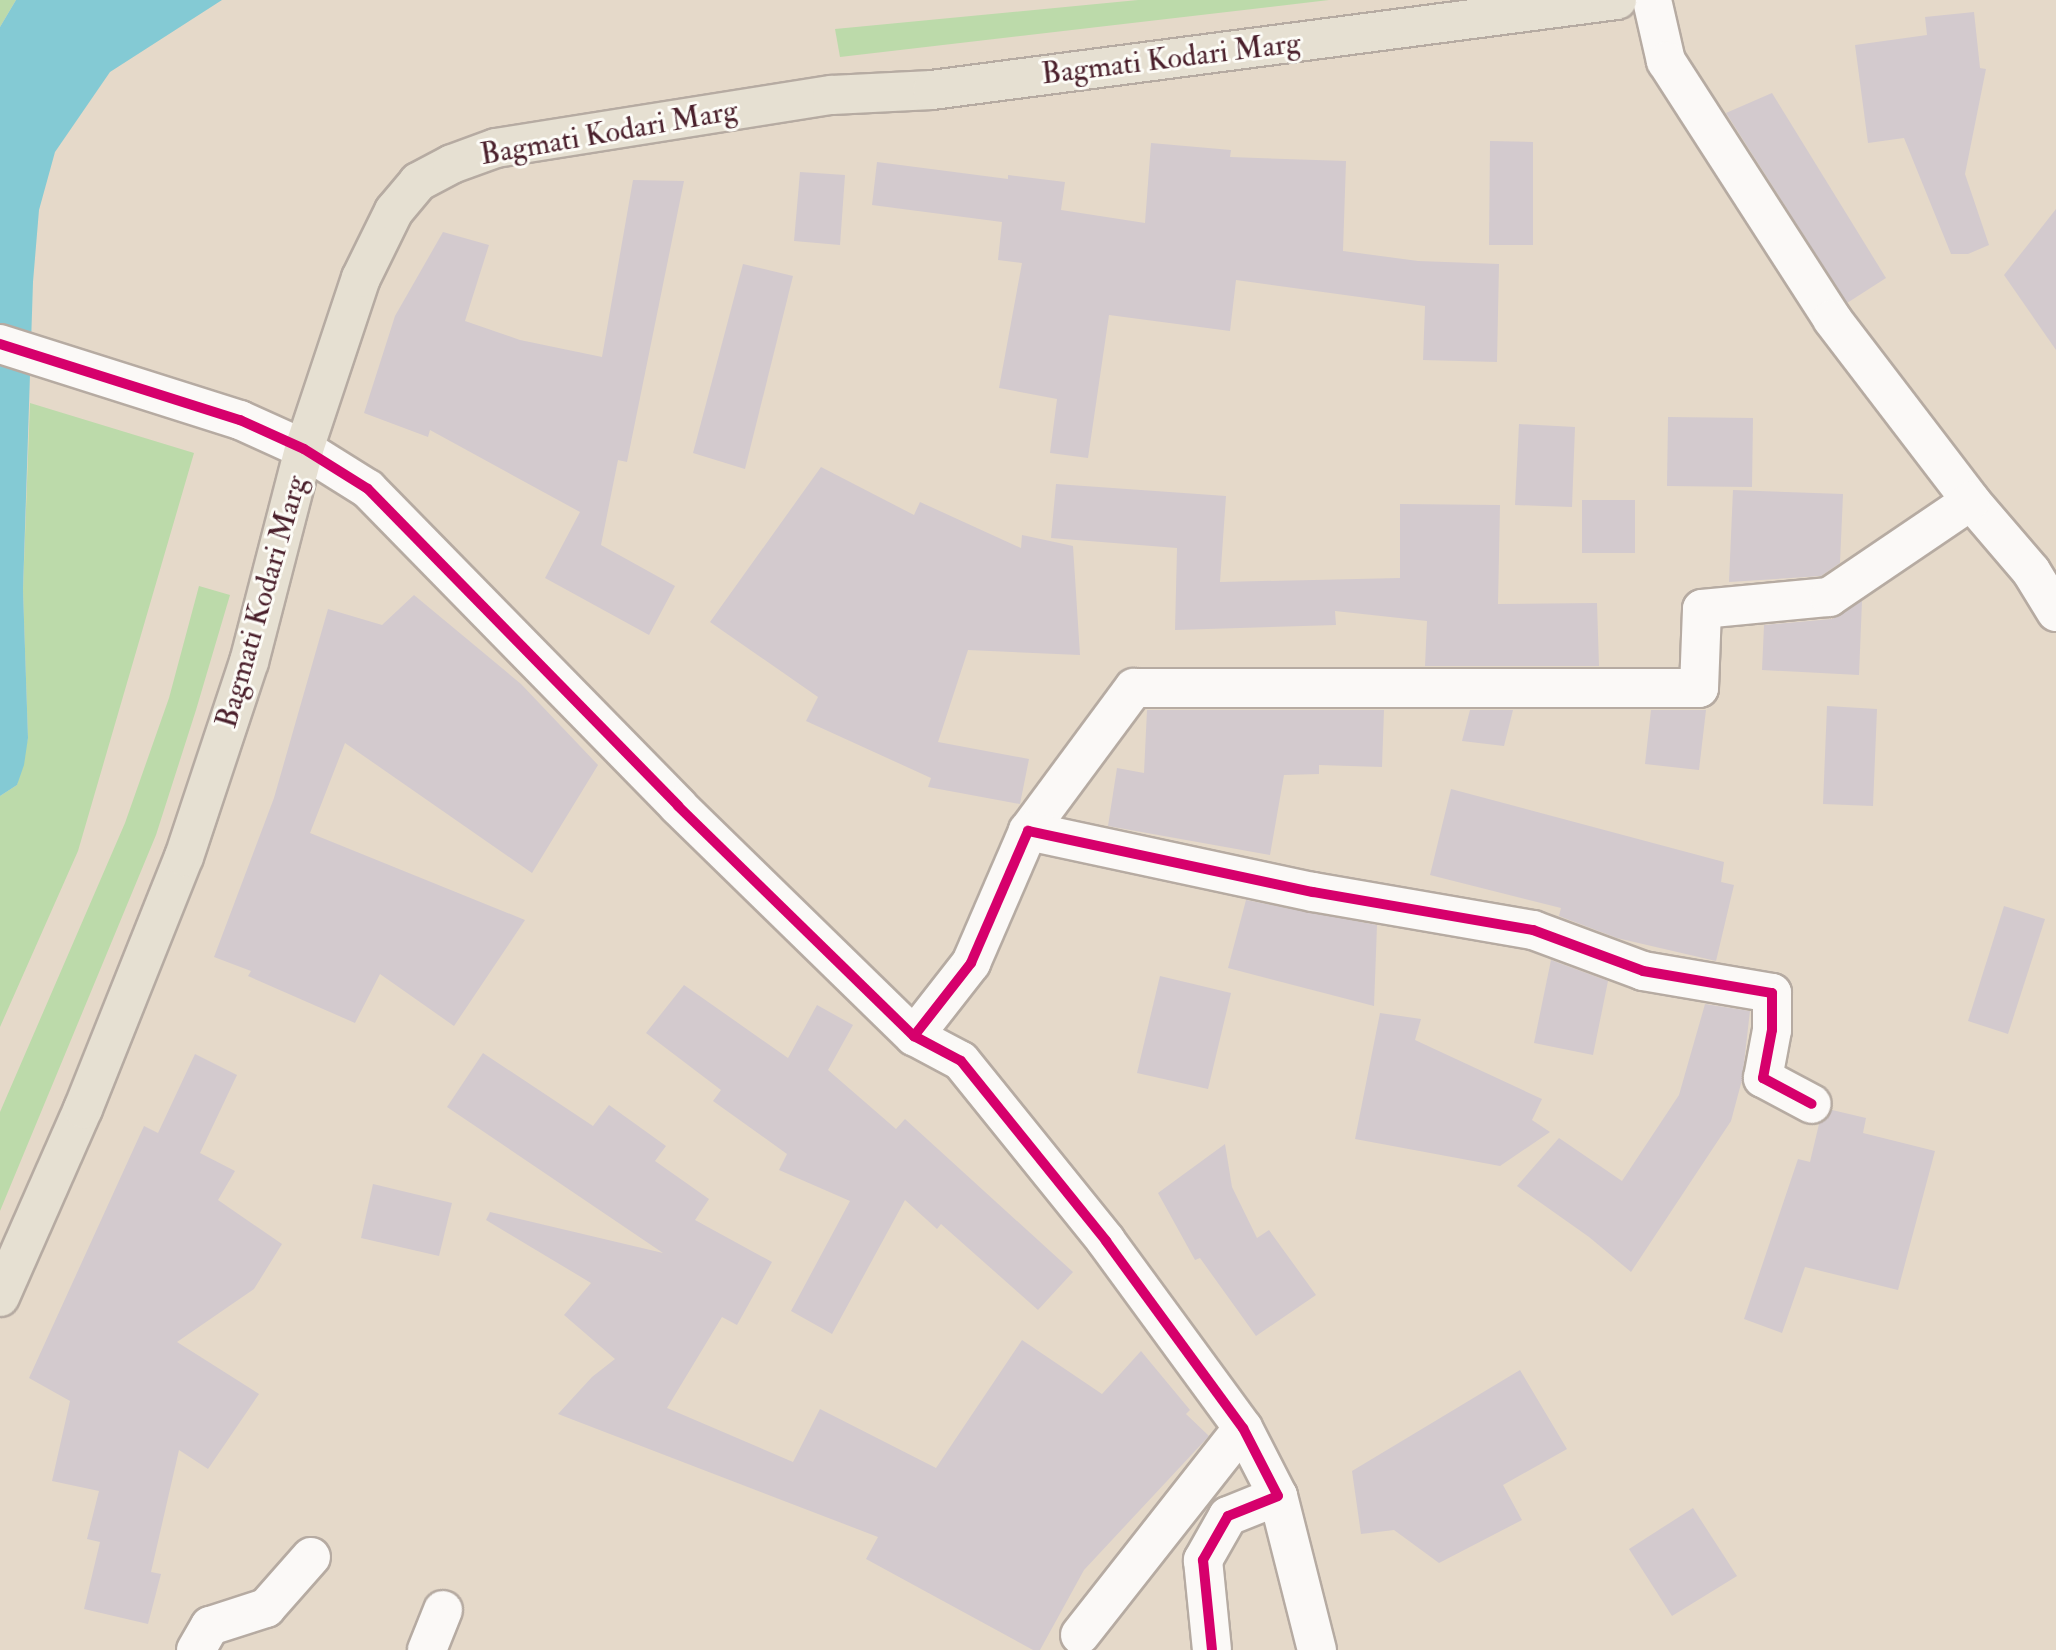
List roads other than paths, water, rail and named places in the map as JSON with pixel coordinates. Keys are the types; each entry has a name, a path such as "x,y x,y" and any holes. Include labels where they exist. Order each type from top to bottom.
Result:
{"main road":[{"name":"Bagmati Kodari Marg","path":"0,1297 83,1109 184,858 249,662 304,449 361,278 394,211 418,182 452,164 485,152 539,140 832,95 932,90 1617,0"}],"street":[{"path":"1652,0 1666,61 1832,319 1971,501 2031,571 2056,612"},
{"path":"0,344 240,420 304,449 368,489 650,779 914,1035 961,1061 1106,1241 1243,1428 1278,1496 1317,1650"},
{"path":"914,1035 971,963 1028,831 1134,688 1699,688 1702,609 1829,597 1971,501"},
{"path":"1028,831 1312,892 1533,930 1643,971 1772,993 1772,1031 1762,1078 1812,1104"},
{"path":"1080,1635 1243,1428"},
{"path":"1212,1650 1203,1560 1228,1516 1278,1496"},
{"path":"196,1650 210,1626 266,1608 311,1557"},
{"path":"427,1650 443,1610"}],"water":[{"path":"16,0 222,0 110,72 55,152 39,210 33,282 23,590 28,738 24,765 17,785 0,796 0,27"}]}
